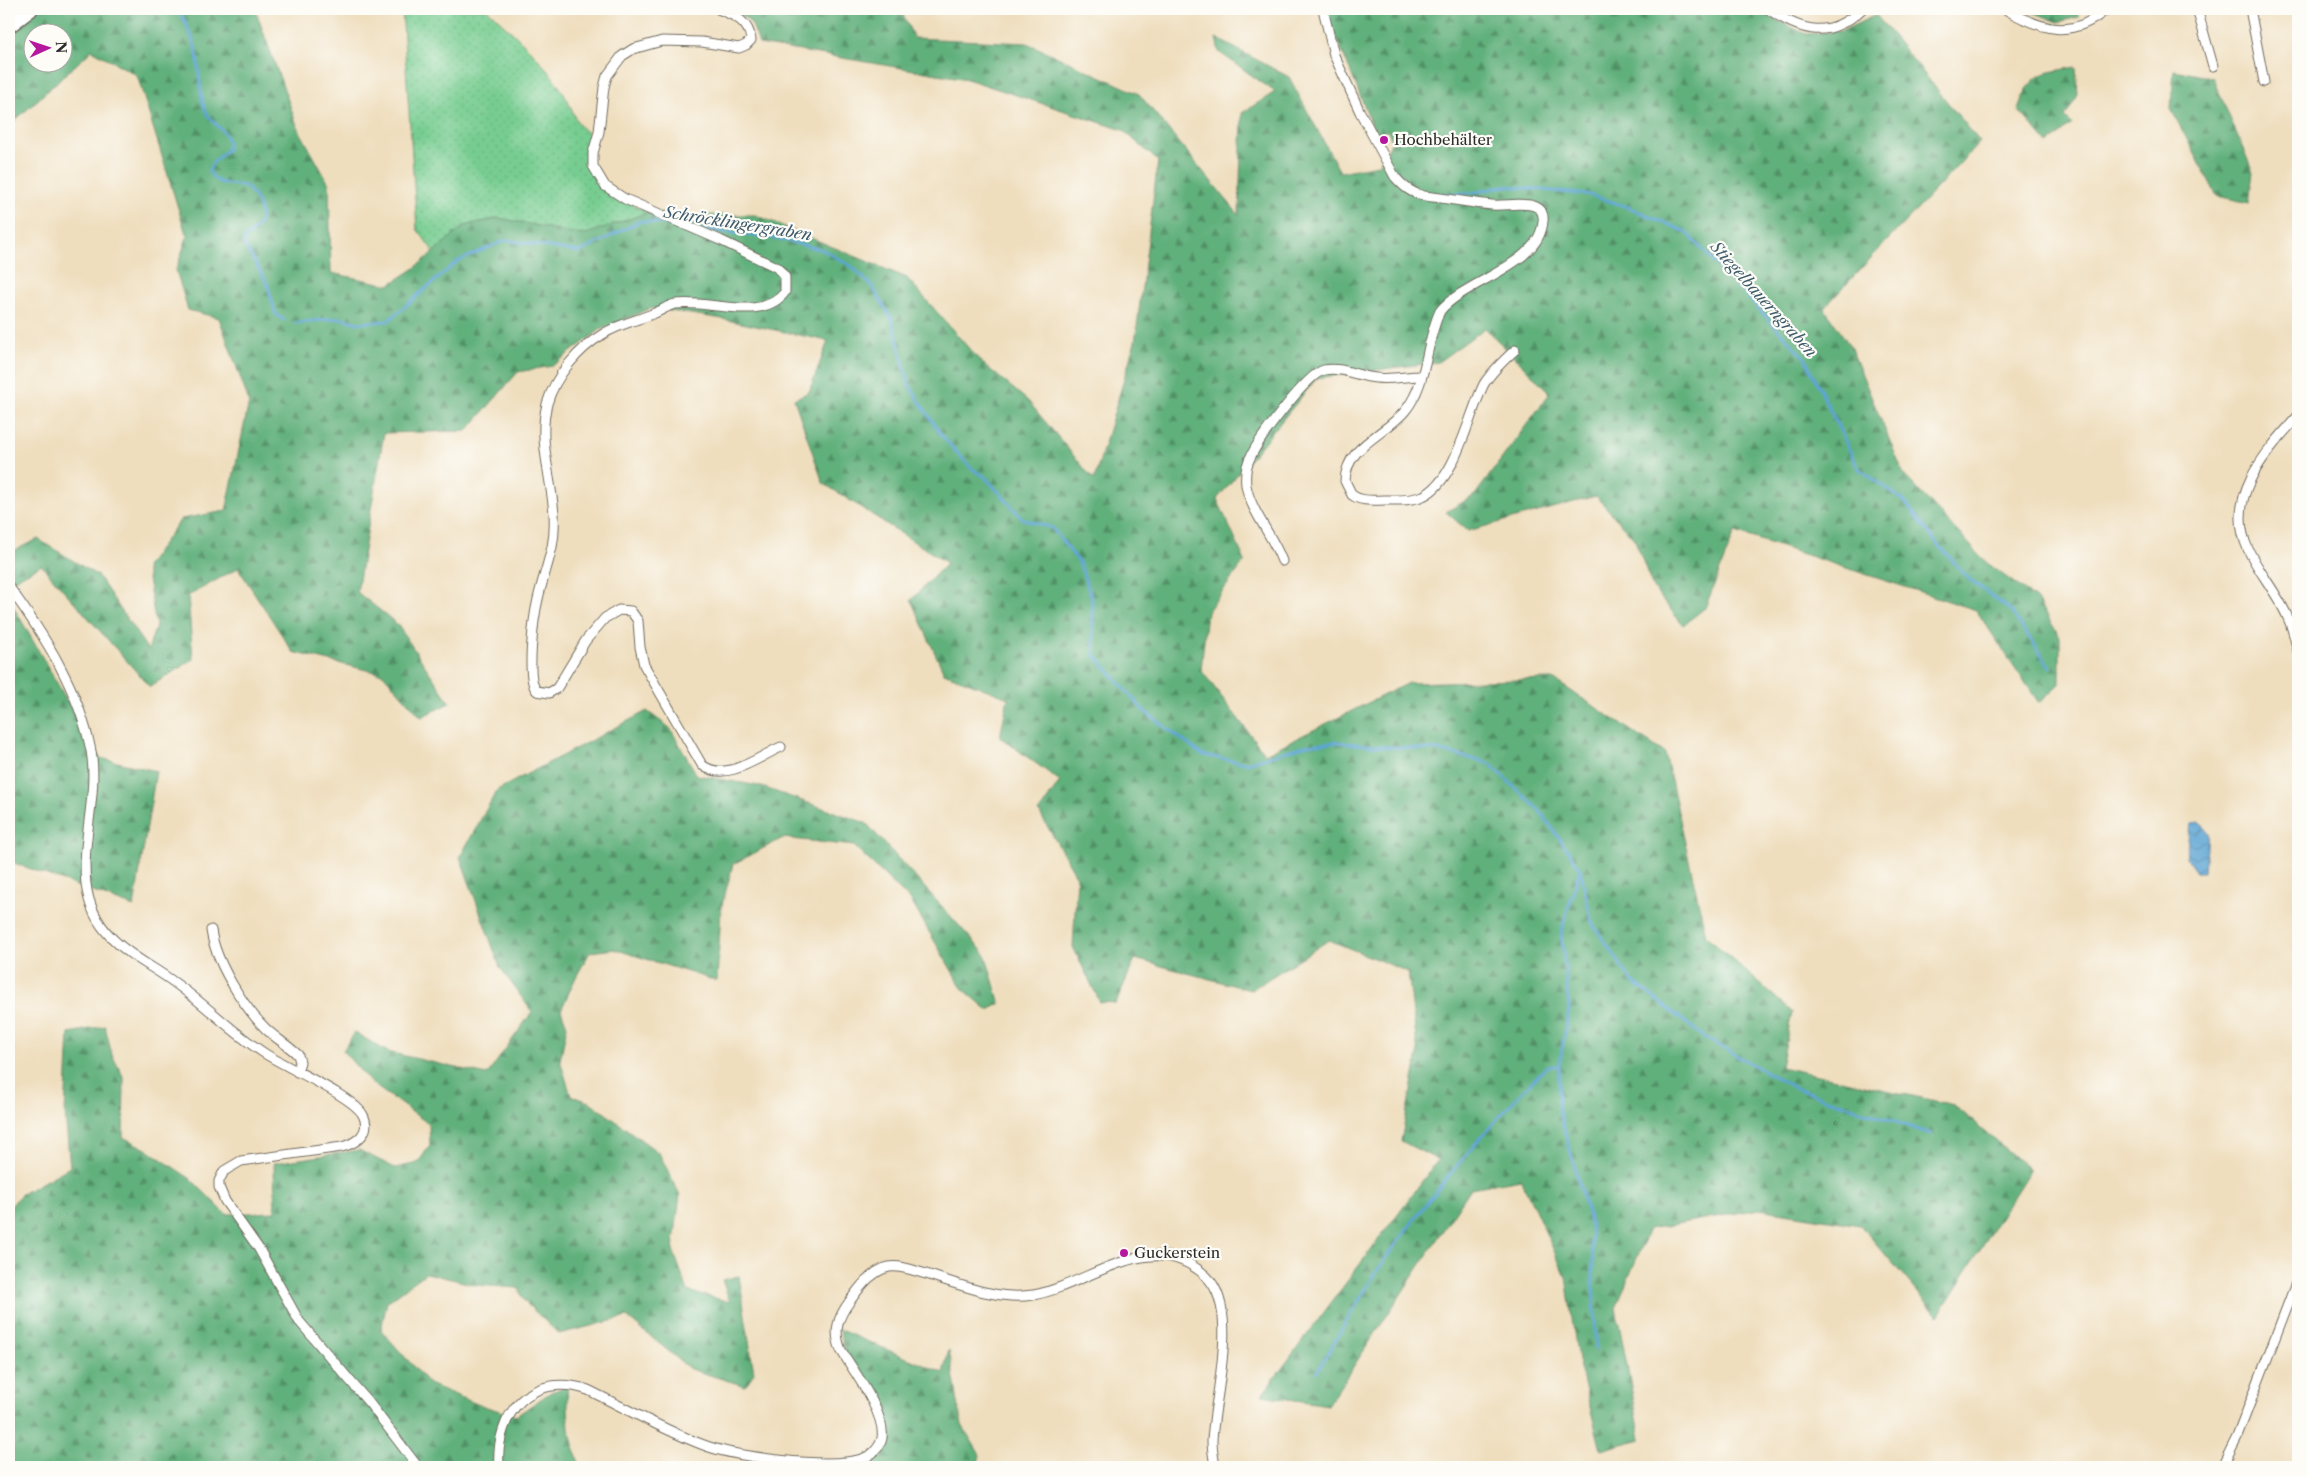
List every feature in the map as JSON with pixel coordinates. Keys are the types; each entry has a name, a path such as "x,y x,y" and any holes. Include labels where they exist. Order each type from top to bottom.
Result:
{"main road":[{"path":"9,25 30,9"}],"street":[{"path":"718,9 736,16 744,23 750,31 751,40 746,45 739,48 730,48 702,42 662,41 633,49 615,63 607,76 604,87 599,132 593,153 593,166 605,186 626,199 772,264 782,272 786,287 782,296 762,307 733,308 685,304 671,306 613,328 591,342 562,374 548,403 545,435 555,527 553,545 536,612 532,684 540,693 553,691 561,683 578,652 599,624 615,611 627,610 634,614 638,621 640,647 647,670 702,765 711,771 731,772 781,747"},
{"path":"1323,9 1334,55 1360,112 1395,177 1402,185 1416,194 1424,196 1490,205 1532,206 1542,211 1543,215 1541,231 1531,247 1486,280 1447,303 1440,311 1416,392 1405,411 1358,450 1350,459 1345,481 1348,490 1356,498 1366,500 1414,498 1428,492 1443,475 1461,444 1488,378 1515,350"},
{"path":"1768,9 1807,29 1822,31 1847,22 1862,9"},
{"path":"2005,9 2030,22 2058,30 2076,26 2107,9"},
{"path":"2197,9 2213,66"},
{"path":"2250,9 2264,82"},
{"path":"1282,561 1248,491 1246,477 1251,455 1280,415 1306,382 1324,370 1337,370 1383,379 1422,376"},
{"path":"2298,416 2261,460 2246,488 2240,515 2248,548 2288,617 2298,651"},
{"path":"9,587 34,623 58,663 86,734 92,765 86,880 87,895 94,916 102,928 120,946 176,984 251,1044 355,1106 364,1116 364,1133 349,1145 248,1160 234,1164 221,1175 219,1187 221,1194 250,1235 299,1321 375,1411 418,1467"},
{"path":"211,930 214,944 236,989 264,1027 298,1055 300,1062 297,1072"},
{"path":"499,1467 499,1442 502,1432 515,1408 523,1399 539,1388 558,1384 569,1384 588,1390 711,1448 808,1462 840,1462 862,1459 876,1450 882,1437 882,1428 871,1400 841,1350 838,1342 837,1325 851,1299 878,1272 889,1267 897,1267 996,1294 1020,1297 1044,1293 1129,1260 1151,1255 1182,1260 1190,1264 1206,1277 1220,1300 1224,1311 1224,1328 1212,1442 1215,1467"},
{"path":"2222,1467 2237,1437 2298,1278"}],"green space":[{"path":"9,9 255,9 298,128 329,184 331,273 389,285 415,268 464,226 499,218 583,235 649,212 688,215 756,215 907,278 981,362 1028,401 1094,480 1135,342 1158,161 1123,130 967,79 759,44 749,21 727,9 900,9 914,38 1027,43 1139,94 1239,215 1242,113 1275,92 1219,52 1216,38 1289,77 1340,172 1378,165 1392,142 1388,130 1376,135 1325,9 1760,9 1768,16 1806,34 1842,31 1876,15 1980,142 1824,308 1850,346 1904,475 1987,563 2036,599 2060,637 2060,684 2039,703 1976,610 1735,532 1705,608 1683,625 1653,588 1635,540 1596,496 1468,531 1446,512 1475,495 1550,393 1485,328 1438,362 1317,378 1217,499 1245,561 1207,612 1201,670 1265,754 1408,683 1553,679 1665,753 1706,936 1792,1012 1781,1067 1954,1105 2030,1170 1938,1316 1860,1225 1759,1209 1649,1229 1616,1308 1641,1439 1601,1450 1578,1360 1566,1277 1521,1179 1471,1188 1328,1405 1262,1395 1438,1160 1401,1141 1418,1054 1408,972 1329,940 1251,990 1135,959 1116,1003 1100,1002 1073,947 1077,877 1039,812 1060,781 1000,737 1008,698 944,673 911,600 947,563 823,483 794,399 809,392 828,341 717,318 651,308 600,330 552,366 518,372 467,431 384,433 357,592 397,624 450,703 421,717 383,674 293,652 238,568 188,596 193,659 150,687 41,565 9,583 9,553 38,539 98,576 148,650 156,626 146,567 181,519 226,511 249,402 219,318 188,310 176,270 187,237 137,75 92,50 72,68 72,22 22,22 22,72 68,72 9,126"},
{"path":"402,9 487,9 539,60 557,84 578,123 593,136 590,154 591,168 594,179 600,187 609,194 649,212 583,236 499,218 464,226 434,252 417,229"},
{"path":"2025,9 2074,9 2079,17 2058,22"},
{"path":"2076,67 2078,95 2065,117 2072,124 2048,144 2018,109 2033,81 2046,73"},
{"path":"2174,70 2213,78 2253,172 2249,203 2217,196 2171,109"},
{"path":"9,599 100,758 156,771 134,907 9,861"},
{"path":"647,711 670,728 697,775 759,786 866,823 985,954 1000,1004 988,1010 962,988 911,901 854,846 783,838 733,864 721,909 717,981 614,949 590,952 561,1010 567,1026 560,1060 571,1096 590,1102 659,1153 680,1195 673,1250 688,1291 730,1302 722,1280 739,1276 754,1373 745,1386 690,1369 627,1317 559,1334 525,1302 518,1288 476,1285 426,1273 387,1302 381,1330 429,1384 477,1404 516,1416 551,1392 567,1386 569,1429 580,1467 9,1467 9,1209 20,1195 70,1167 65,1113 69,1033 105,1026 112,1055 124,1078 123,1137 146,1149 191,1179 226,1214 275,1212 274,1163 359,1150 395,1168 418,1163 430,1145 429,1124 371,1083 343,1051 354,1032 388,1052 487,1075 532,1012 500,967 460,857 497,790"},
{"path":"840,1330 943,1373 949,1350 962,1425 980,1455 977,1467 876,1467 873,1463 887,1439 883,1415 872,1392 846,1352"}],"water":[{"path":"2201,823 2208,833 2205,872 2196,872 2186,858 2189,831 2192,824"}],"waterway":[{"name":"Schröcklingergraben","path":"178,9 196,49 204,107 208,116 223,132 228,141 227,149 216,159 209,172 216,180 245,186 253,194 259,206 261,218 255,229 244,239 244,244 267,283 276,315 284,320"},
{"name":"Stiegelbauerngraben","path":"1443,194 1472,193 1505,186 1590,195 1628,207 1686,232 1805,358 1858,468 1904,501 1934,540 1969,579 2010,610 2050,667"},
{"name":"Schröcklingergraben","path":"295,323 340,318 358,323 388,321 458,261 506,240 580,252 640,221 677,225"},
{"name":"Schröcklingergraben","path":"703,229 780,239 823,250 851,266 871,285 892,319 909,385 942,436 971,468 985,477 1023,519 1052,528 1079,562 1092,599 1094,654 1143,710 1202,755 1246,763 1307,745 1337,742 1437,750 1489,763 1540,811 1580,868 1592,923 1631,980 1707,1039 1795,1088 1931,1134"},
{"path":"1580,869 1561,932 1569,1009 1559,1066 1558,1107 1591,1226 1596,1350"},
{"path":"1317,1372 1378,1269 1406,1230 1464,1158 1525,1088 1547,1066 1559,1066"}],"place":[{"name":"Hochbehälter","path":"1384,140"},
{"name":"Guckerstein","path":"1124,1253"}]}
